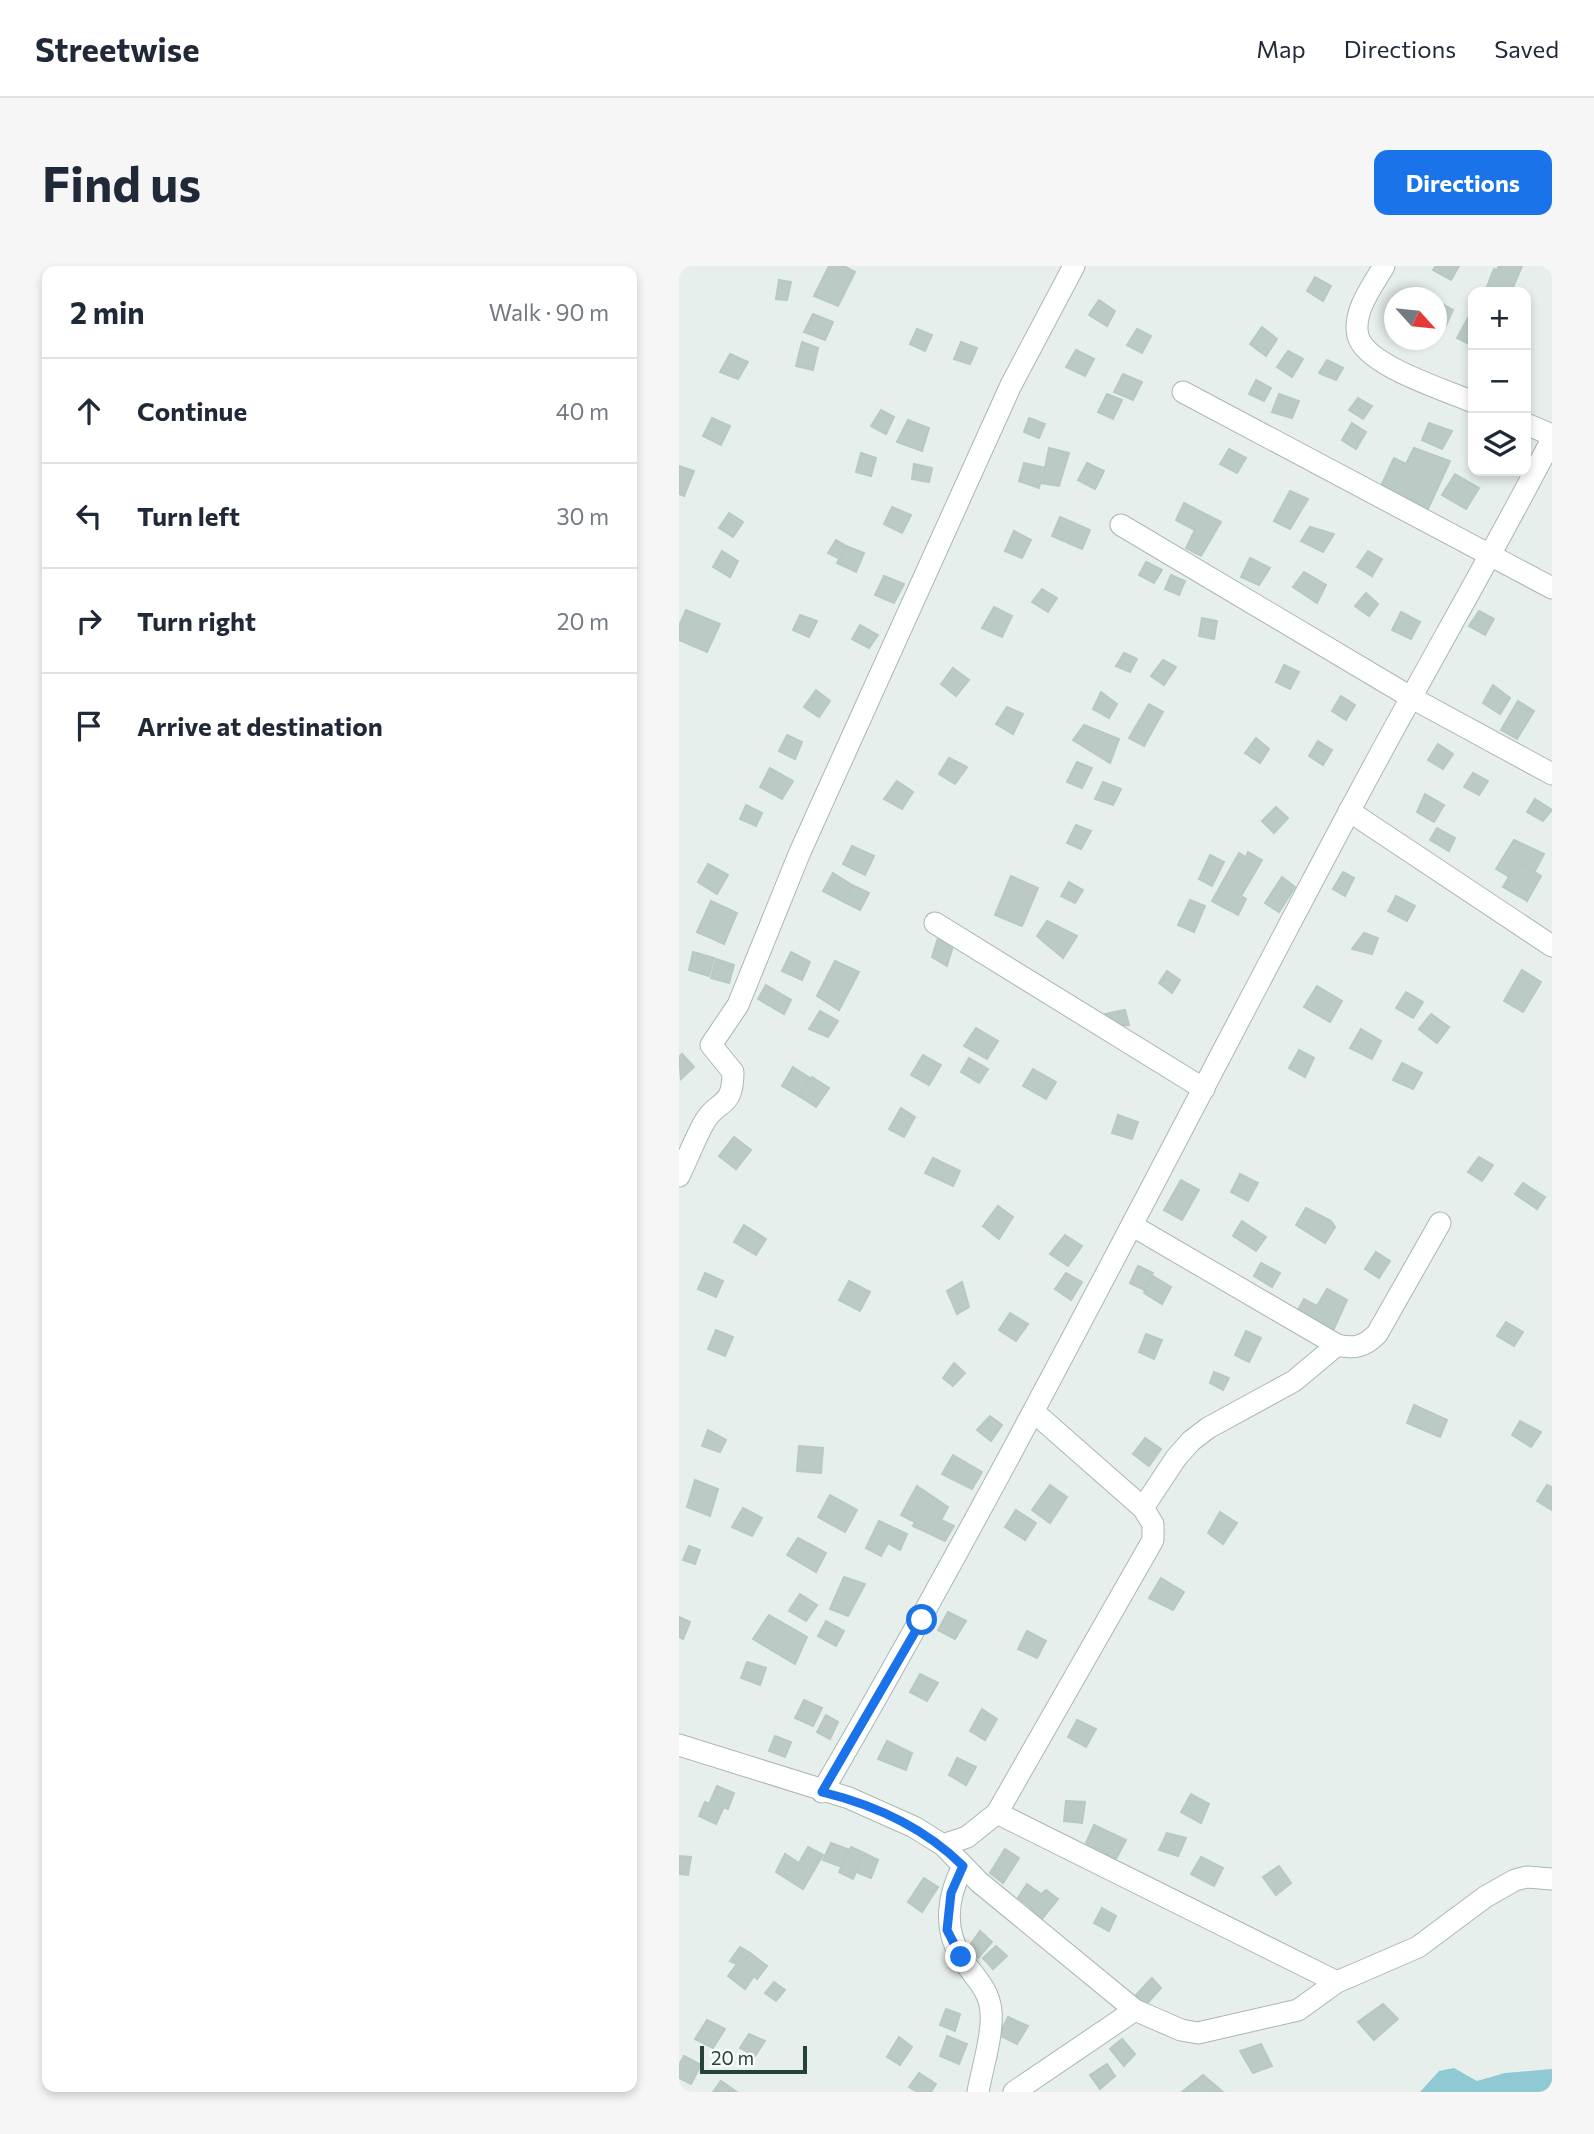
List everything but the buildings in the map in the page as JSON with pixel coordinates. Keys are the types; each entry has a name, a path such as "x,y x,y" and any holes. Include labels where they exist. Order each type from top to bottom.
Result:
{"street":[{"path":"679,1176 705,1120 727,1101 733,1086 733,1072 711,1045 738,1005 800,852 1011,385 1074,266"},
{"path":"1384,266 1364,300 1358,318 1358,336 1368,351 1390,367 1468,400"},
{"path":"1184,392 1491,558 1552,588"},
{"path":"822,1792 922,1620 1035,1413 1349,811 1491,558 1552,437 1531,426"},
{"path":"1121,525 1412,698 1552,774"},
{"path":"1349,811 1552,946"},
{"path":"935,923 1204,1089"},
{"path":"1132,1226 1337,1345 1350,1348 1361,1346 1377,1334 1440,1223"},
{"path":"1143,1508 1176,1458 1191,1441 1208,1428 1294,1381 1337,1345"},
{"path":"943,1845 967,1837 997,1813 1153,1540 1153,1524 1143,1508 1035,1413"},
{"path":"679,1745 884,1813 943,1845 963,1866 1135,2010 1181,2030 1198,2033 1298,2010 1337,1982 1418,1947 1485,1897 1515,1880 1527,1877 1552,1879"},
{"path":"997,1813 1337,1982"},
{"path":"963,1866 951,1893 947,1930 961,1957 983,1985 991,2012 978,2092"},
{"path":"1014,2092 1135,2010"}],"water":[{"path":"1454,2068 1477,2081 1505,2073 1552,2069 1552,2092 1420,2092 1439,2071"}],"route":[{"path":"922,1620 822,1792 849,1798 913,1828 943,1845 963,1866 951,1893 947,1930 961,1957"}]}
